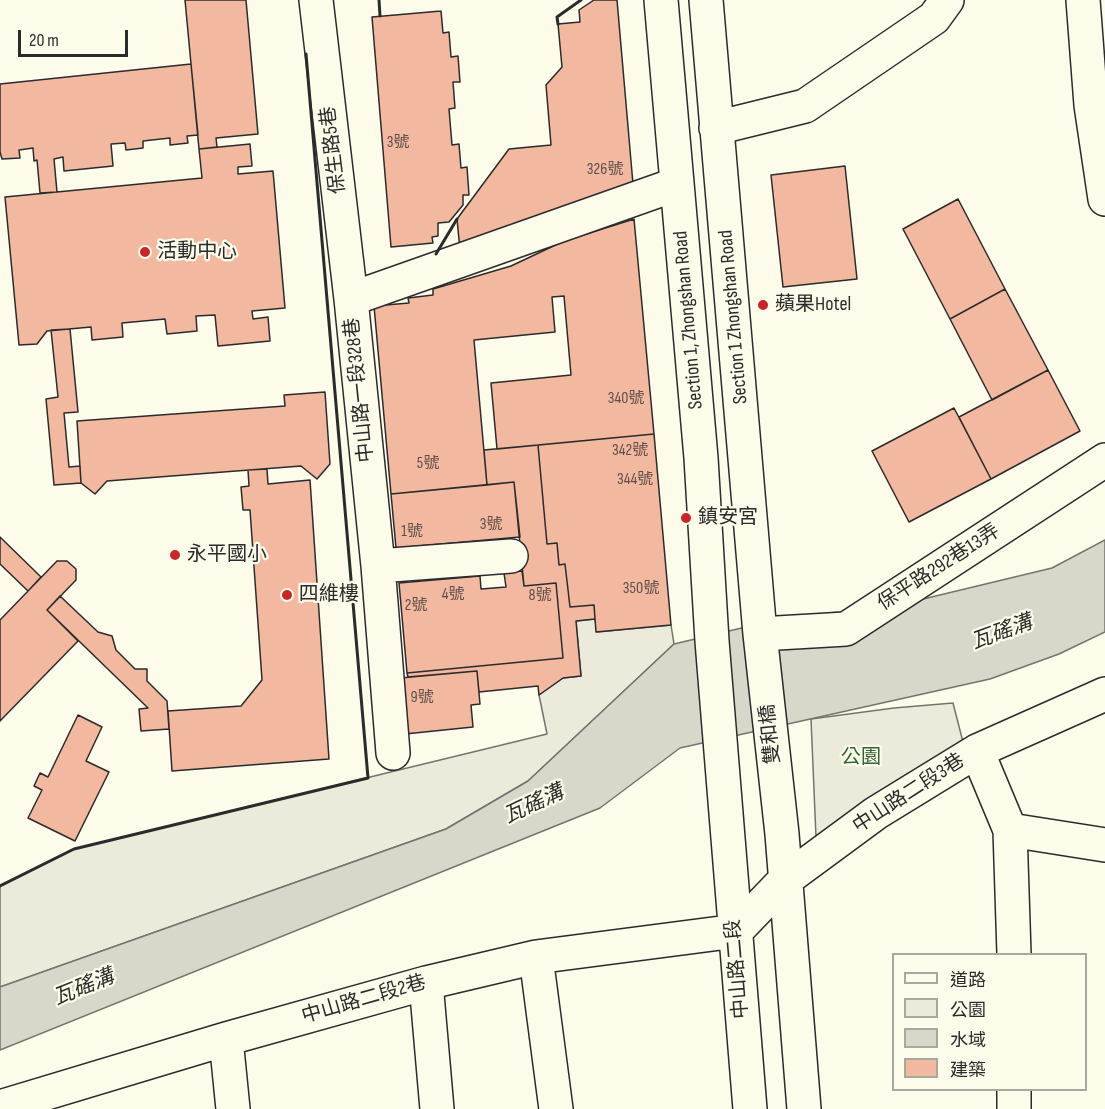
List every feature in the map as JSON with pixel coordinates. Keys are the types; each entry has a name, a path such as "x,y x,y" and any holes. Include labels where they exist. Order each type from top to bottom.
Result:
{"street":[{"name":"保生路5巷","path":"316,0 351,299"},
{"name":"Section 1, Zhongshan Road","path":"661,0 701,458 712,641 729,829"},
{"name":"Section 1 Zhongshan Road","path":"706,0 760,634"},
{"path":"1083,0 1098,104 1105,199"},
{"path":"716,128 805,106 938,6"},
{"name":"中山路一段328巷","path":"393,753 378,566 351,299 678,184"},
{"name":"保平路292巷13弄","path":"760,634 846,629 1105,460"},
{"path":"378,566 512,556"},
{"name":"雙和橋","path":"760,634 785,880"},
{"name":"中山路二段3巷","path":"736,931 785,880 876,813 977,751 1105,694"},
{"path":"977,751 1010,830 1014,953"},
{"name":"中山路二段","path":"729,829 731,887 750,1109"},
{"path":"1010,830 1105,844"},
{"path":"785,880 804,1109"},
{"name":"中山路二段2巷","path":"20,1105 226,1040 426,983 536,957 736,931"},
{"path":"536,957 556,1109"},
{"path":"426,983 437,1109"},
{"path":"226,1040 233,1109"},
{"path":"1014,1091 1014,1109"}],"green space":[{"path":"595,619 597,632 671,625 674,644 528,781 446,829 0,987 0,886 74,849 547,734 539,695 563,678 581,676 576,621"},
{"name":"公園","path":"953,703 963,742 816,837 811,719"}],"water":[{"name":"瓦磘溝","path":"1105,540 1105,632 1059,654 990,679 680,748 600,808 0,1050 0,987 446,829 528,781 674,644 788,617 890,607 1052,568"}],"building":[{"path":"185,0 246,0 258,134 216,138 217,147 199,149"},
{"path":"594,0 617,0 633,184 460,250 457,219 509,149 551,145 546,85 562,67 558,24 580,22 579,10"},
{"path":"441,11 443,33 449,32 451,57 458,56 460,82 453,82 455,108 449,109 452,145 459,144 461,168 467,167 469,195 463,195 463,205 449,222 438,223 438,236 432,237 433,243 391,247 372,17"},
{"path":"191,64 198,135 187,136 188,143 170,145 170,138 143,141 143,148 126,150 125,143 111,144 113,166 64,171 63,157 54,159 57,192 40,193 37,160 34,161 33,148 19,150 20,158 2,159 0,152 0,84"},
{"name":"活動中心","path":"250,144 252,166 238,167 238,174 273,171 285,308 252,311 253,319 268,317 270,341 218,346 215,315 196,316 197,331 167,334 165,319 122,323 123,337 92,340 91,327 47,331 37,344 19,345 5,197 202,178 199,149"},
{"path":"845,166 857,279 783,287 771,175"},
{"path":"958,199 1005,289 950,319 903,229"},
{"path":"634,219 654,434 497,449 491,383 571,375 564,296 552,297 555,332 474,340 487,485 391,494 374,306 409,303 408,298 433,295 433,289 511,266 564,241"},
{"path":"1005,289 1048,370 992,400 950,319"},
{"path":"70,329 78,412 64,413 69,467 80,466 81,483 54,485 46,399 58,397 51,330"},
{"path":"1048,370 1080,431 991,479 959,417"},
{"path":"325,392 330,464 317,479 301,466 107,481 95,494 81,483 77,421 285,406 284,395"},
{"path":"954,408 991,479 909,522 872,451"},
{"path":"654,434 671,625 596,632 594,605 570,607 565,564 559,565 557,543 547,544 538,445"},
{"path":"538,445 547,544 557,543 559,565 565,564 570,607 594,605 595,619 576,621 581,676 563,678 539,695 538,686 479,692 477,671 408,677 407,673 563,658 556,583 524,586 514,482 487,485 484,450"},
{"name":"四維樓","path":"267,469 268,484 310,480 329,759 172,771 168,711 241,706 262,680 250,510 243,510 241,487 249,486 248,470"},
{"path":"514,482 520,537 396,548 391,494"},
{"path":"0,537 41,577 28,591 0,564"},
{"path":"57,561 67,561 76,569 76,580 47,610 78,641 0,721 0,620"},
{"path":"522,571 524,586 556,583 563,658 407,673 399,583 480,576 481,589 506,587 504,573"},
{"path":"60,596 98,632 112,636 116,650 135,669 147,669 147,681 167,701 169,729 141,731 139,709 148,708 47,610"},
{"path":"477,671 480,704 471,705 473,727 405,734 400,678"},
{"path":"78,715 102,727 86,761 109,772 75,841 28,818 42,790 34,786 40,773 48,777"}],"wall":[{"path":"379,0 380,16"},
{"path":"558,24 557,17 581,0"},
{"path":"0,886 74,849 368,778 306,54"},
{"path":"436,254 457,219"}],"place":[{"name":"活動中心","path":"145,252"},
{"name":"蘋果Hotel","path":"763,305"},
{"name":"鎮安宮","path":"686,518"},
{"name":"永平國小","path":"175,555"},
{"name":"四維樓","path":"287,595"}]}
